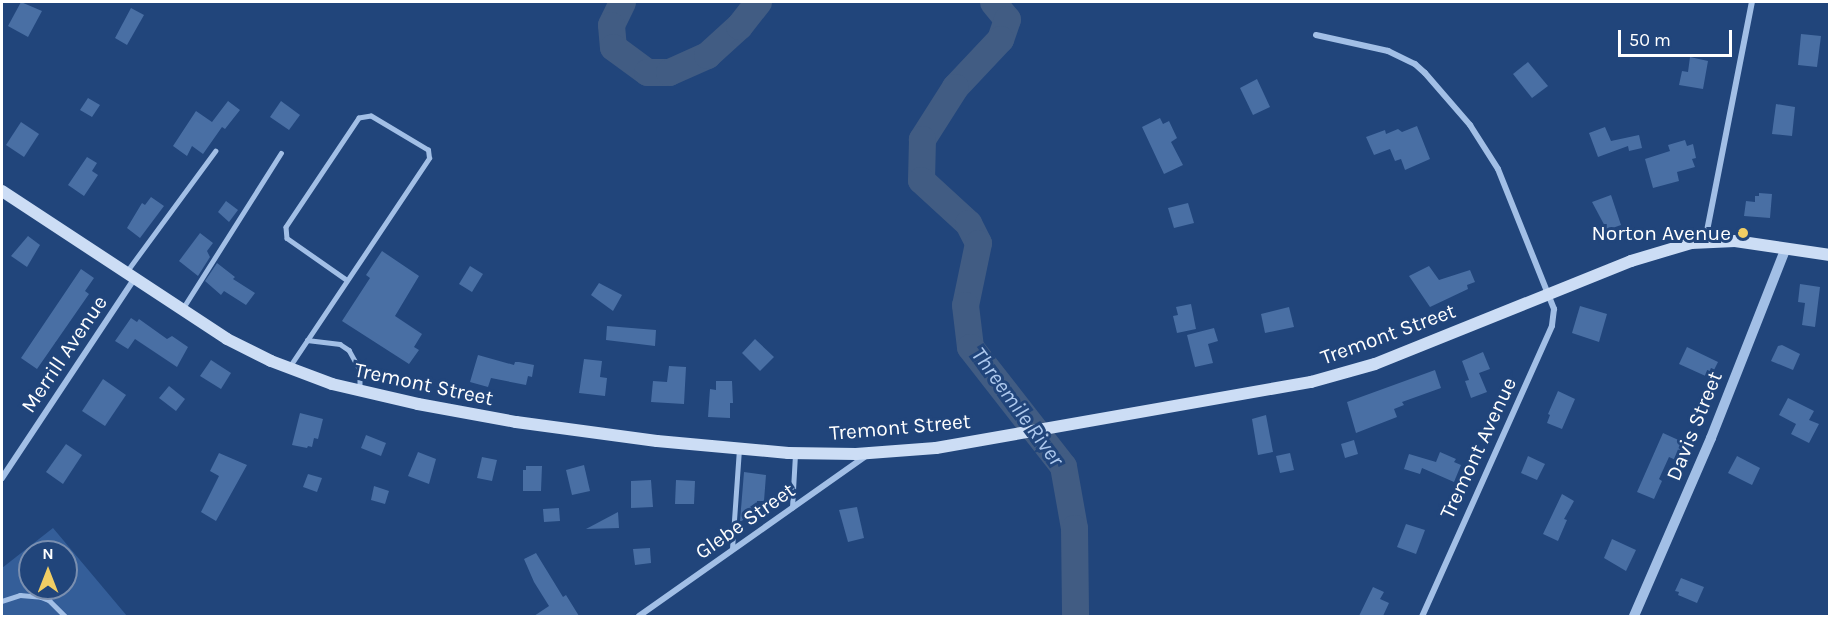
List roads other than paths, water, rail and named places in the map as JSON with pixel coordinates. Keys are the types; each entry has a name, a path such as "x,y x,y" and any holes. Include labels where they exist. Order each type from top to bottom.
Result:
{"main road":[{"name":"Tremont Street","path":"2,191 227,339 288,368 360,392 516,422 657,441 795,453 871,453 936,448 1275,390 1344,374 1390,358 1550,292 1655,252 1705,241 1735,241 1830,255"}],"street":[{"path":"1705,241 1752,2"},
{"name":"Tremont Avenue","path":"1316,35 1388,51 1415,64 1425,73 1470,125 1498,169 1550,292 1554,309 1552,326 1422,616"},
{"name":"Davis Street","path":"1634,616 1711,438 1786,248"},
{"name":"Merrill Avenue","path":"2,478 130,276"},
{"name":"Glebe Street","path":"639,616 871,453"}],"lane":[{"path":"288,368 429,158 428,150 371,116 359,118 286,227 287,238 347,280"},
{"path":"130,276 215,152"},
{"path":"181,310 281,153"},
{"path":"307,340 340,344 349,350 360,369 360,392"},
{"path":"732,549 740,448"},
{"path":"792,508 795,453"},
{"path":"2,601 20,595 41,597 49,600 65,616"}],"waterway":[{"name":"Threemile River","path":"622,2 611,25 613,47 647,72 669,72 707,55 739,26 758,2"},
{"name":"Threemile River","path":"993,2 1007,19 1000,39 955,87 922,139 921,180 968,223 978,243 965,305 970,347 1063,466 1074,528 1075,616"}],"place":[{"name":"Norton Avenue","path":"1743,233"}]}
